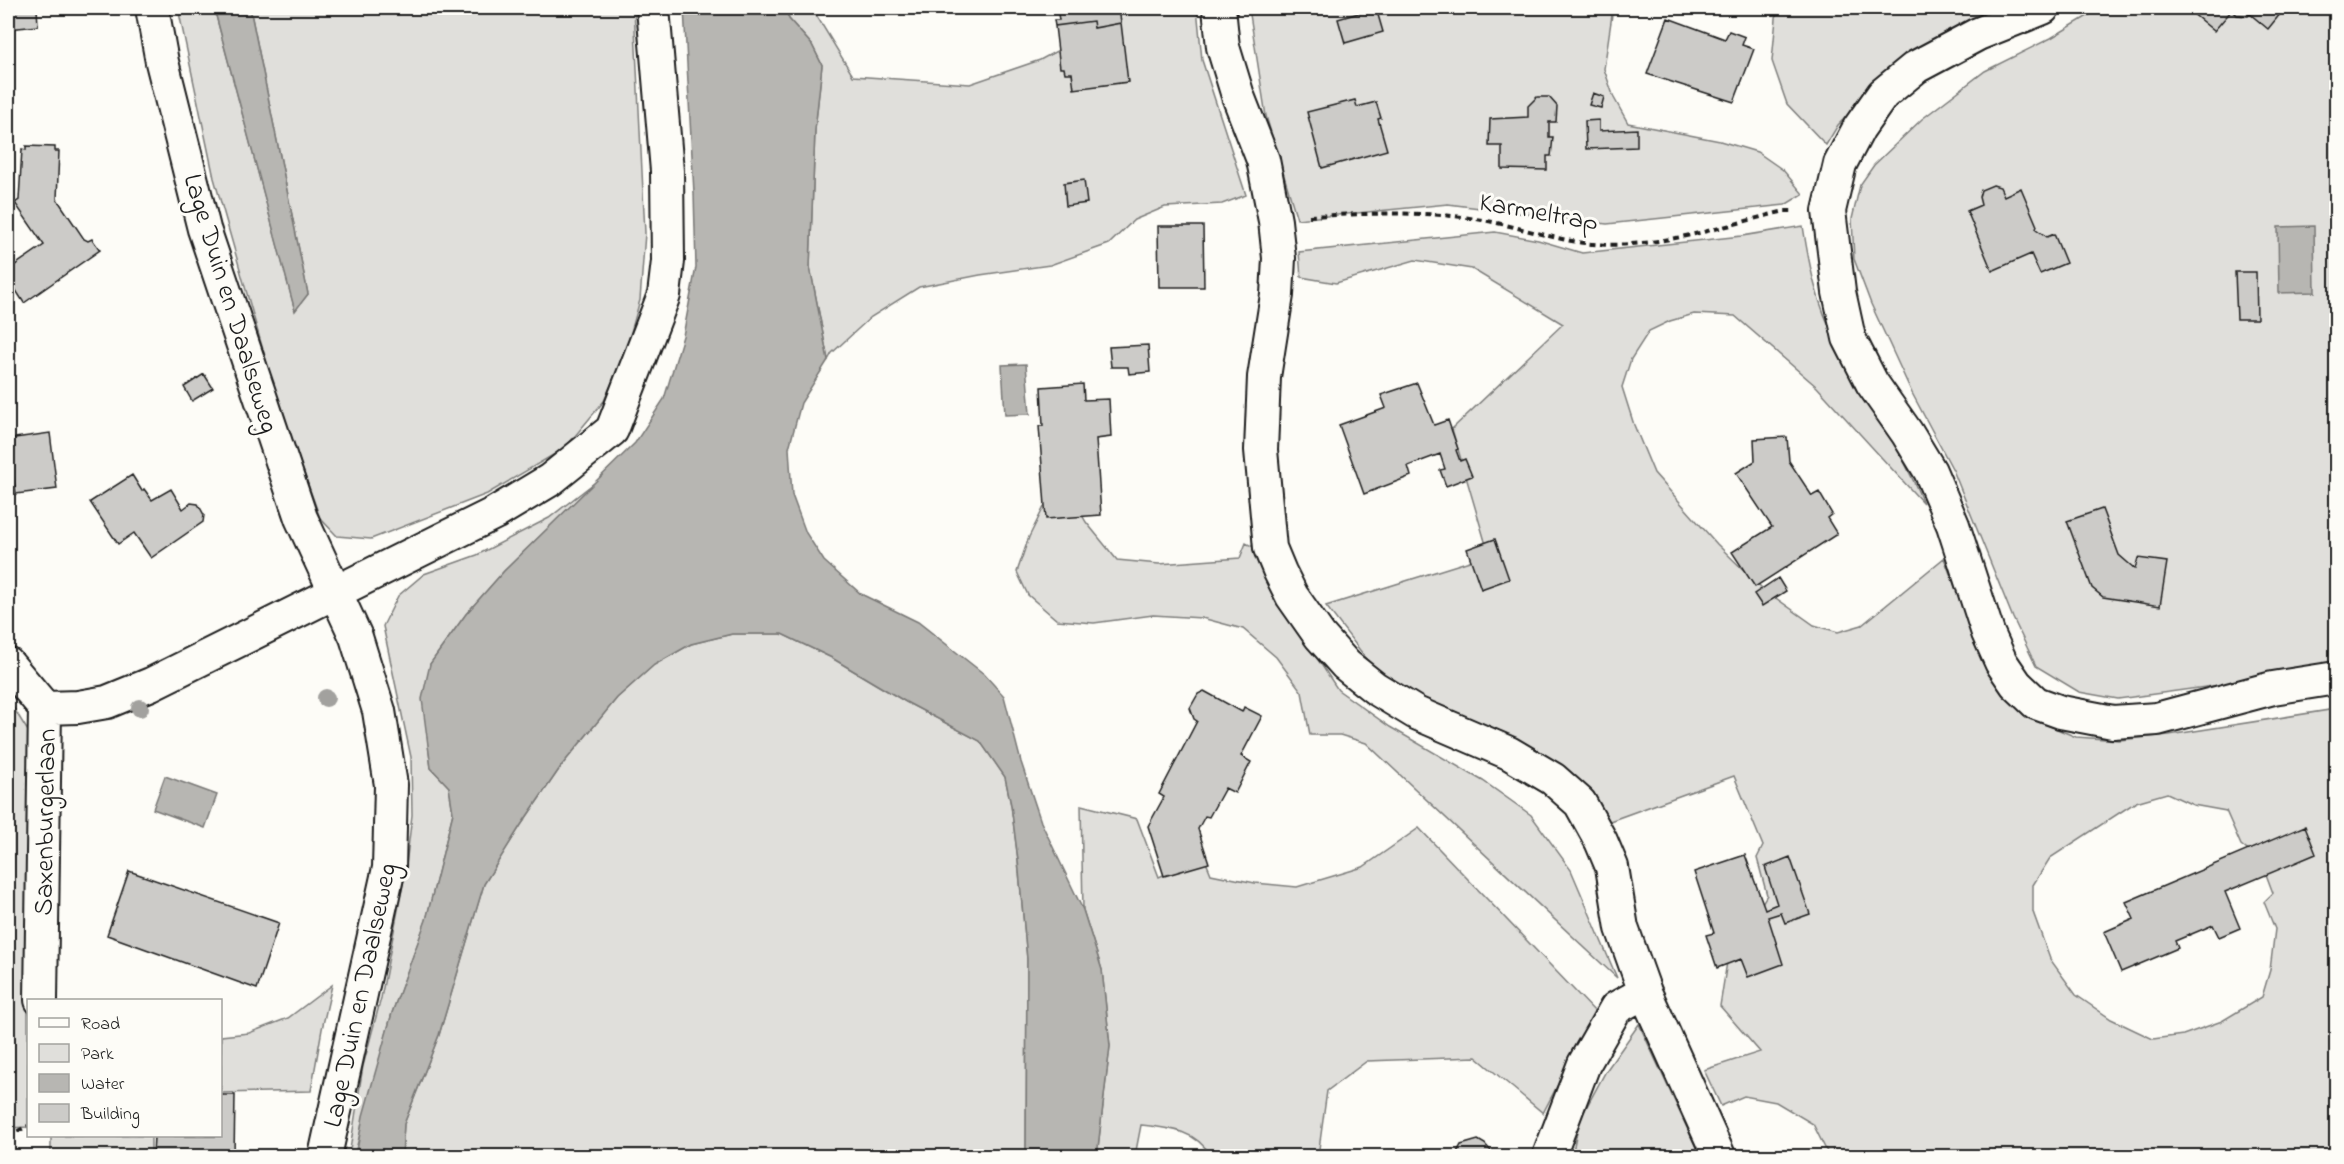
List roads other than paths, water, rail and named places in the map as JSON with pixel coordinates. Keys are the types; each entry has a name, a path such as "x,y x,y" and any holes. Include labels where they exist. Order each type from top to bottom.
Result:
{"street":[{"name":"Lage Duin en Daalseweg","path":"152,8 162,62 204,229 301,518 356,637 379,711 391,785 389,868 325,1156"},
{"path":"336,591 495,513 550,480 612,430 664,296 668,261 667,171 653,8"},
{"path":"1219,8 1223,47 1238,96 1263,160 1275,221 1279,258 1277,295 1264,377 1261,450 1270,548 1280,572 1292,596 1320,636 1346,664 1376,688 1416,713 1509,753 1553,779 1580,803 1612,867 1622,928 1645,992 1719,1156"},
{"path":"2043,8 1978,34 1916,67 1883,94 1859,128 1839,164 1829,211 1839,292 1849,338 1872,383 1930,471 1953,525 1988,633 2001,662 2016,684 2036,703 2061,712 2113,722 2157,719 2273,688 2337,678"},
{"name":"Saxenburgerlaan","path":"41,999 45,708 78,707 107,702 151,684 336,591"},
{"path":"8,664 45,708"},
{"path":"1549,1156 1584,1064 1616,1008 1645,992"}],"water":[{"path":"214,8 250,8 308,294 295,311"},
{"path":"684,8 785,8 789,19 812,45 822,65 815,130 810,267 828,360 801,403 789,448 792,495 806,533 824,561 861,594 918,622 984,674 1004,696 1021,762 1041,822 1083,910 1102,970 1110,1046 1097,1156 1026,1156 1027,959 1018,860 1005,777 980,741 906,702 832,658 782,634 732,634 691,644 654,665 617,698 562,765 484,884 439,1035 404,1124 402,1156 356,1156 363,1116 392,1013 426,920 453,813 449,787 431,768 422,699 430,664 466,614 504,571 635,443 664,399 683,336 696,267"},
{"path":"2314,226 2315,292 2279,293 2278,227"},
{"path":"1026,364 1030,414 1005,415 1002,365"},
{"path":"165,776 217,795 205,828 153,809"}]}
